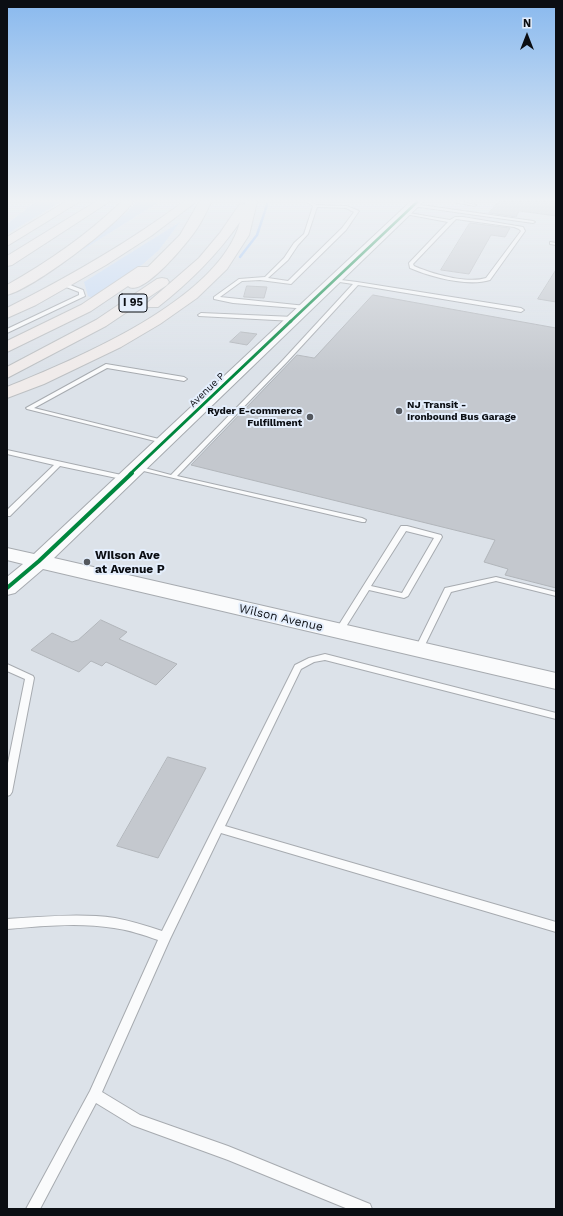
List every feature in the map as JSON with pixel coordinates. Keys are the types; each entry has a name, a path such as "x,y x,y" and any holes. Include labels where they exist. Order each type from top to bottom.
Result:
{"highway":[{"path":"7,277 37,259"},
{"path":"7,291 59,259"},
{"path":"7,303 87,259"},
{"path":"7,314 64,284 106,259"},
{"name":"I 95","path":"7,347 99,300 159,259"},
{"name":"I 95","path":"7,358 76,323 114,299 156,269 165,259"},
{"name":"I 95","path":"7,374 82,334 149,292 188,259"},
{"path":"7,389 106,335 164,296 191,273 205,259"},
{"path":"7,393 92,355 150,324 198,289 228,259"}],"street":[{"name":"Avenue P","path":"7,588 39,561 357,259"},
{"name":"Wilson Avenue","path":"7,554 556,681"}],"lane":[{"path":"262,279 266,278 286,259"},
{"path":"306,308 216,298 241,280 262,279 289,283 314,259"},
{"path":"416,259 411,264 412,267 431,273 474,281 486,281 502,259"},
{"path":"335,280 521,310"},
{"path":"7,331 82,296 81,291 64,284"},
{"path":"172,477 285,361 357,284"},
{"path":"201,315 294,319"},
{"path":"165,442 29,408 106,366 184,380"},
{"path":"7,452 59,464 172,477 362,520"},
{"path":"7,514 59,464"},
{"path":"339,631 366,587 404,528 438,537 404,596 366,587"},
{"path":"419,649 448,590 496,578 556,594"},
{"path":"33,1209 94,1095 165,937 298,667 312,660 325,657 556,716"},
{"path":"7,667 30,678 11,748 7,792"},
{"path":"219,828 556,927"},
{"path":"7,925 78,921 108,922 135,927 165,937"},
{"path":"94,1095 137,1120 228,1153 365,1209"}],"shaded area":[{"path":"121,259 149,259 92,298 88,296 84,282"}],"building":[{"path":"448,259 478,259 469,274 441,270"},
{"path":"556,270 556,302 538,299"},
{"path":"247,286 267,287 264,298 244,297"},
{"name":"NJ Transit - Ironbound Bus Garage","path":"373,295 556,328 556,588 505,575 508,569 484,562 495,540 191,465 297,355 314,358"},
{"path":"241,332 257,334 247,345 230,342"},
{"path":"101,620 127,632 119,639 177,664 156,685 106,662 102,666 91,661 79,672 31,650 52,633 72,642 78,640"},
{"path":"168,757 206,768 158,858 117,846"}],"cycle path":[{"path":"7,588 39,561 357,259"}],"place":[{"name":"NJ Transit - Ironbound Bus Garage","path":"399,411"},
{"name":"Ryder E-commerce Fulfillment","path":"310,417"},
{"name":"Wilson Ave at Avenue P","path":"87,562"}]}
